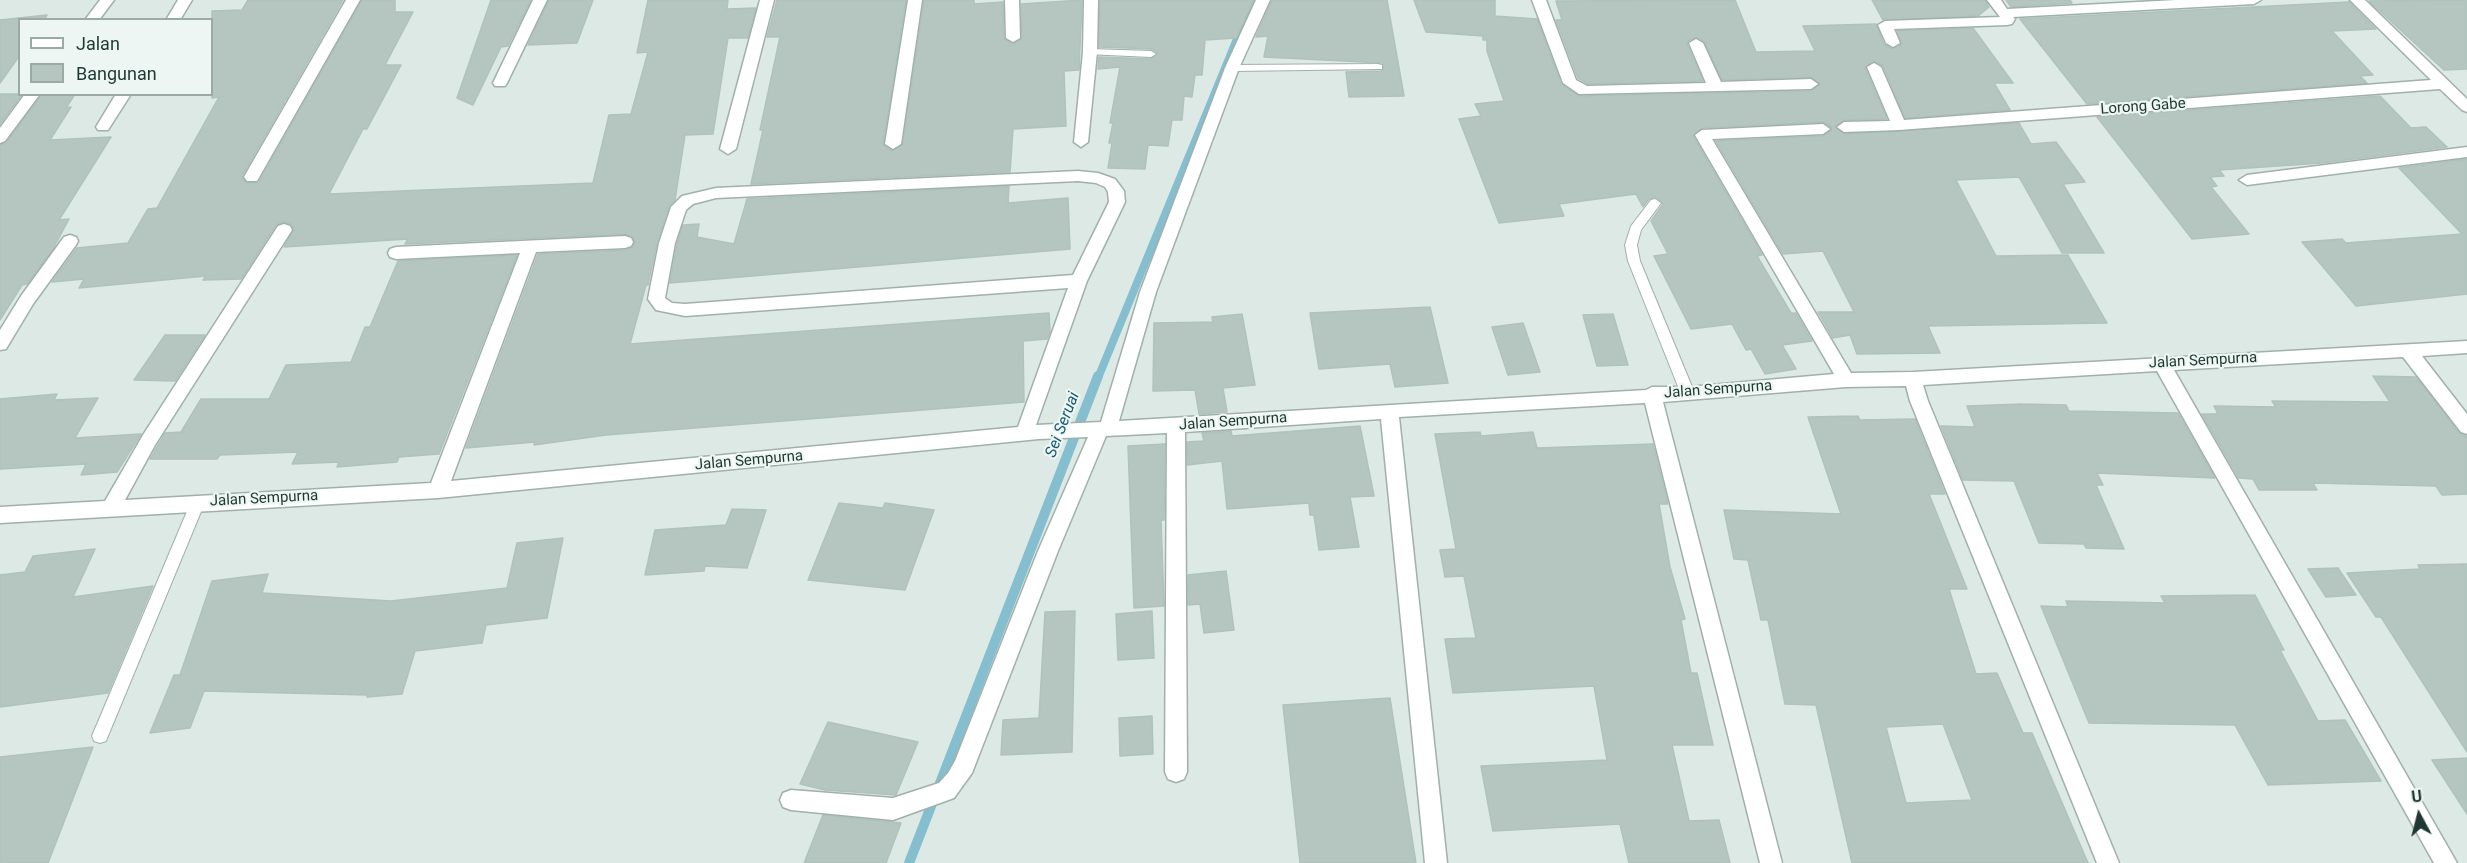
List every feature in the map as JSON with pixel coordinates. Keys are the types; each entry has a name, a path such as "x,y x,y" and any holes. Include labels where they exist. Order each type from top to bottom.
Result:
{"street":[{"path":"94,18 107,0"},
{"path":"174,18 185,0"},
{"path":"252,177 353,0"},
{"path":"500,83 540,0"},
{"path":"728,148 766,0"},
{"path":"892,144 915,0"},
{"path":"1012,0 1013,38"},
{"path":"1081,142 1090,52 1091,0"},
{"path":"790,800 878,809 906,806 946,791 964,766 1048,551 1101,429 1116,403 1148,292 1233,68 1263,0"},
{"path":"1539,0 1570,82 1577,89 1584,91 1811,84"},
{"path":"1893,43 1885,25 2005,22 2008,19 1994,0"},
{"path":"2004,13 2254,0"},
{"path":"2356,0 2467,107"},
{"path":"1695,43 1716,88"},
{"path":"1874,67 1899,125"},
{"name":"Lorong Gabe","path":"1844,127 1899,125 2443,84"},
{"path":"0,138 32,96"},
{"path":"103,127 123,96"},
{"path":"1823,129 1702,135 1846,380"},
{"path":"2247,180 2467,152"},
{"path":"1031,433 1079,281 1117,202 1116,191 1110,183 1098,178 1078,176 701,195 688,200 679,207 667,243 656,299 662,306 685,310 1079,281"},
{"path":"111,508 149,440 284,230"},
{"path":"0,344 27,300 70,241"},
{"path":"396,253 625,242"},
{"path":"438,490 531,245"},
{"name":"Jalan Sempurna","path":"0,515 438,490 1031,433 1176,426 1652,394 1688,394 1846,380 1913,379 2467,347"},
{"path":"2408,351 2467,427"},
{"path":"2161,363 2446,863"},
{"path":"1913,379 1919,401 2108,863"},
{"path":"1652,394 1771,863"},
{"path":"1389,411 1436,863"},
{"path":"1176,426 1176,772"}],"lane":[{"path":"1090,52 1151,54"},
{"path":"1233,68 1378,68"},
{"path":"1655,202 1635,229 1631,245 1634,261 1688,394"},
{"path":"100,736 198,502"}],"building":[{"path":"248,0 343,0 242,176 247,183 259,182 362,0 395,0 395,12 413,12 385,65 401,65 367,129 363,129 329,194 593,183 609,115 631,114 648,52 637,53 648,0 728,0 727,9 756,8 748,38 728,38 713,134 685,135 675,200 669,206 657,242 648,285 646,285 630,344 1049,313 1050,332 1047,339 1023,341 1024,402 606,435 534,445 535,442 466,448 538,254 626,250 633,247 635,241 632,236 625,234 405,244 408,239 284,247 294,229 291,224 283,222 276,225 241,279 203,280 206,276 79,288 84,279 52,282 77,248 128,243 148,209 157,208 219,97 212,98 212,11 242,10"},
{"path":"491,0 531,0 508,46 501,47 473,105 457,98"},
{"path":"549,0 593,0 577,43 528,45"},
{"path":"777,0 906,0 883,144 892,151 903,144 924,0 974,0 974,4 1003,2 1004,38 1012,44 1022,38 1021,4 1082,0 1079,70 1064,71 1066,126 1013,129 1010,172 751,184 780,37 767,37"},
{"path":"1100,0 1254,0 1236,38 1205,40 1202,75 1195,75 1192,97 1184,96 1182,120 1172,120 1168,146 1148,145 1145,169 1108,168 1113,123 1110,123 1120,67 1098,69 1099,57 1151,59 1158,53 1151,49 1099,47"},
{"path":"1272,0 1387,0 1404,96 1349,97 1346,72 1382,71 1383,63 1264,57 1268,36 1256,37"},
{"path":"1414,0 1495,0 1495,16 1537,19 1561,84 1579,96 1811,91 1820,84 1811,77 1722,80 1705,42 1697,37 1688,41 1687,44 1703,81 1588,84 1578,78 1556,20 1562,20 1556,1 1735,0 1756,52 1815,51 1803,26 1876,24 1884,44 1892,49 1902,44 1897,31 1973,28 2013,83 1994,83 2010,110 1905,118 1883,66 1873,61 1865,68 1887,119 1844,120 1835,127 1844,134 2019,123 2031,144 2056,142 2085,182 2063,184 2104,253 2062,253 2019,177 1956,180 1996,256 2068,255 2107,323 1928,326 1940,353 1857,354 1850,335 1833,338 1818,312 1854,312 1823,251 1783,254 1716,141 1823,136 1831,131 1831,127 1823,122 1702,128 1693,136 1762,255 1757,256 1791,313 1796,313 1812,341 1782,345 1796,369 1765,374 1751,349 1746,350 1732,324 1691,329 1654,256 1668,254 1651,221 1663,204 1656,197 1649,199 1643,207 1636,194 1559,204 1564,216 1499,223 1459,119 1481,116 1475,104 1504,101 1487,51 1487,40 1483,40 1483,36 1426,32"},
{"path":"1872,0 1985,0 1989,7 1978,16 1883,20"},
{"path":"2006,0 2070,0 2072,3 2011,7"},
{"path":"2467,0 2467,69 2444,70 2369,1"},
{"path":"2349,2 2376,29 2332,31 2373,75 2360,76 2367,83 2087,104 2020,19"},
{"path":"47,15 45,18 19,18"},
{"path":"18,18 18,58 0,83 0,20"},
{"path":"0,94 18,94 21,96 0,124"},
{"path":"41,96 74,96 66,108 71,107 50,140 111,137 59,220 69,219 53,249 27,284 22,285 0,320 0,145 7,142"},
{"path":"2380,96 2411,128 2426,127 2447,147 2322,163 2219,170 2224,176 2210,177 2217,186 2211,187 2249,234 2192,239 2097,117"},
{"path":"2467,159 2467,294 2356,306 2302,242 2342,239 2346,243 2462,234 2399,168"},
{"path":"1009,186 1008,203 1068,198 1070,249 670,283 683,225 699,224 697,237 734,244 747,199"},
{"path":"517,255 439,454 399,457 397,462 337,467 339,462 292,464 298,452 220,455 217,459 150,459 165,433 181,432 201,399 269,399 286,365 351,362 365,327 370,327 398,261"},
{"path":"1430,307 1448,383 1395,387 1390,364 1319,369 1310,313"},
{"path":"1242,314 1255,385 1223,388 1227,412 1199,414 1195,390 1153,391 1154,323 1213,322 1212,317"},
{"path":"1613,314 1628,365 1597,366 1583,315"},
{"path":"1523,323 1540,372 1508,375 1492,327"},
{"path":"165,335 205,335 175,381 134,380"},
{"path":"2373,376 2416,377 2459,433 2467,436 2467,494 2442,495 2436,486 2313,483 2317,490 2259,490 2253,479 2239,478 2202,414 2218,414 2214,406 2276,407 2272,401 2390,402"},
{"path":"57,394 54,400 98,398 75,438 141,434 117,472 81,475 86,464 0,469 0,399"},
{"path":"2066,405 2069,411 2178,413 2215,478 2097,473 2103,485 2096,485 2124,549 2086,548 2084,544 2039,543 2014,481 1963,480 1941,426 1975,427 1967,406"},
{"path":"1858,416 1860,420 1915,419 1945,494 1929,494 1967,589 1949,589 1976,674 1997,673 2023,733 2032,733 2088,863 1852,863 1816,705 1785,704 1768,620 1761,620 1748,560 1734,559 1724,510 1841,514 1808,417","holes":["1943,724 1972,800 1906,803 1886,727"]},
{"path":"1360,426 1374,496 1350,497 1359,547 1319,550 1314,515 1310,515 1309,503 1227,509 1222,461 1187,465 1187,442 1204,441 1202,433 1231,431 1232,436"},
{"path":"1480,432 1481,436 1533,432 1537,448 1653,444 1668,504 1659,504 1670,567 1685,619 1681,620 1691,673 1697,673 1713,745 1672,745 1689,821 1719,820 1730,863 1629,863 1620,824 1493,831 1481,766 1607,760 1594,686 1453,693 1445,639 1476,638 1464,576 1445,577 1440,550 1456,549 1435,434"},
{"path":"1165,444 1164,520 1161,520 1164,606 1134,608 1128,446"},
{"path":"839,503 883,508 885,503 934,510 905,590 808,580"},
{"path":"732,509 766,510 747,568 705,566 704,571 645,575 655,530 726,525"},
{"path":"563,538 547,618 486,625 482,643 415,651 402,694 367,697 368,695 204,691 190,728 150,733 174,675 180,675 212,581 268,574 262,593 391,601 507,588 517,543"},
{"path":"95,549 73,597 153,586 108,693 0,707 0,575 25,572 33,556"},
{"path":"2467,564 2467,752 2381,617 2376,617 2347,573 2420,569 2418,565"},
{"path":"2338,568 2356,595 2326,597 2308,569"},
{"path":"1226,571 1234,630 1204,633 1200,604 1188,605 1188,575"},
{"path":"2255,595 2284,650 2280,650 2318,721 2345,720 2381,781 2268,785 2235,725 2089,723 2041,606 2068,607 2066,601 2165,603 2161,596"},
{"path":"1075,611 1072,752 1001,755 1003,720 1039,718 1045,612"},
{"path":"1152,611 1154,658 1118,660 1116,614"},
{"path":"1390,698 1416,863 1300,863 1283,705"},
{"path":"1152,716 1153,754 1120,756 1119,718"},
{"path":"828,722 918,742 896,795 825,790 800,784"},
{"path":"93,747 48,863 0,863 0,757"},
{"path":"2467,758 2467,814 2432,760"},
{"path":"823,815 901,823 886,863 804,863"}],"waterway":[{"name":"Sei Seruai","path":"1098,378 1253,0"},
{"name":"Sei Seruai","path":"909,863 1098,376"}]}
